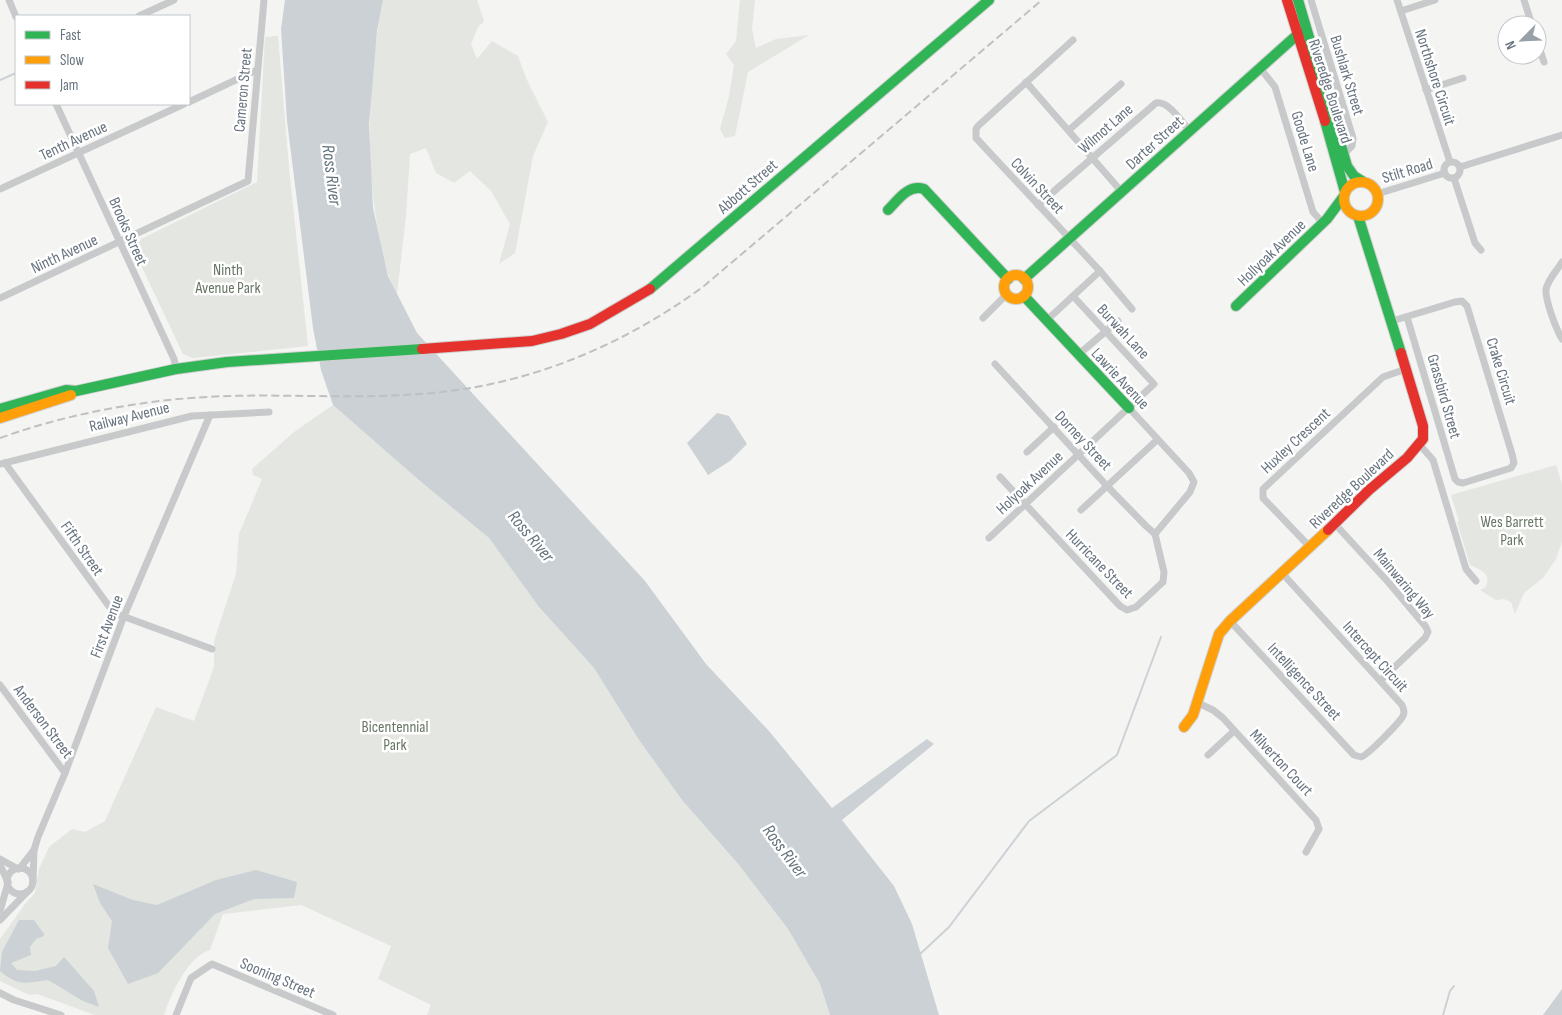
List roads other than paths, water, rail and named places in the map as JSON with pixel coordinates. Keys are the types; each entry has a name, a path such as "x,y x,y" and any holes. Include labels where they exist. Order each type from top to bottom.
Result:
{"street":[{"path":"9,0 15,15"},
{"path":"141,15 174,0"},
{"name":"Cameron Street","path":"248,181 264,0"},
{"name":"Abbott Street","path":"176,369 227,362 305,356 532,342 590,324 649,290 989,0"},
{"name":"Riveredge Boulevard","path":"1287,0 1302,33 1350,172 1362,181"},
{"name":"Riveredge Boulevard","path":"1298,0 1302,33 1344,194"},
{"name":"Bushlark Street","path":"1311,0 1353,138 1352,146 1344,154"},
{"name":"Northshore Circuit","path":"1397,0 1450,162"},
{"path":"1401,11 1434,0"},
{"path":"1524,0 1529,15"},
{"name":"Darter Street","path":"1024,279 1189,130 1302,33"},
{"name":"Colvin Street","path":"1073,40 978,126 976,134 978,142 1100,271 1132,309"},
{"name":"Goode Lane","path":"1260,68 1275,87 1313,212 1325,221"},
{"path":"190,102 257,70"},
{"path":"1426,90 1463,78"},
{"path":"1026,82 1121,191"},
{"path":"1068,130 1121,84"},
{"name":"Wilmot Lane","path":"1038,205 1156,102 1166,105 1189,130"},
{"name":"Brooks Street","path":"56,105 174,359 176,369"},
{"name":"Tenth Avenue","path":"0,189 182,105"},
{"path":"1460,167 1562,135"},
{"path":"1454,178 1447,176 1445,173 1446,165 1450,162 1455,162 1460,167"},
{"path":"1454,178 1459,174 1460,167"},
{"name":"Stilt Road","path":"1377,194 1445,173"},
{"path":"1454,178 1475,243 1481,250"},
{"name":"Ninth Avenue","path":"0,298 248,181"},
{"path":"1366,238 1370,214 1376,207 1377,194 1372,186 1362,181 1352,184 1344,194 1346,208 1354,214 1366,238 1424,426 1423,439 1419,444 1433,460 1466,569 1476,581"},
{"path":"888,210 910,189 916,187 924,189 1008,279"},
{"name":"Hollyoak Avenue","path":"1236,306 1325,221 1344,194"},
{"path":"1325,221 1338,214 1370,214"},
{"path":"1562,262 1549,282 1546,293 1562,339"},
{"path":"1047,320 1100,271"},
{"path":"1017,276 1024,279 1028,290 1024,296 1013,299 1007,294 1005,287 1008,279 1017,276"},
{"path":"983,318 1007,294"},
{"name":"Lawrie Avenue","path":"1024,296 1189,473 1194,482 1190,492 1155,534"},
{"name":"Burwah Lane","path":"1073,296 1154,384"},
{"name":"Crake Circuit","path":"1392,321 1459,301 1465,303 1469,310 1514,463 1508,470 1467,482 1458,482"},
{"name":"Grassbird Street","path":"1407,317 1454,476 1458,482"},
{"path":"1080,354 1118,321"},
{"name":"Dorney Street","path":"994,364 1107,486 1155,534"},
{"path":"0,409 66,390 76,391 176,369"},
{"name":"Huxley Crescent","path":"1309,546 1263,498 1263,489 1383,376 1406,369"},
{"name":"Holyoak Avenue","path":"989,538 1154,384"},
{"path":"0,418 69,397 76,391"},
{"name":"Railway Avenue","path":"3,463 192,416 268,412"},
{"name":"First Avenue","path":"33,881 34,850 38,837 65,773 124,616 210,414"},
{"path":"1027,452 1054,428"},
{"path":"1082,510 1157,440"},
{"name":"Riveredge Boulevard","path":"1184,727 1194,715 1219,634 1230,621 1309,546 1352,508 1362,494 1390,473 1419,444"},
{"name":"Fifth Street","path":"3,463 106,604 117,614 212,649"},
{"path":"1000,477 1025,504"},
{"name":"Hurricane Street","path":"1025,504 1120,606 1127,610 1136,607 1163,582 1164,572 1155,534"},
{"name":"Mainwaring Way","path":"1335,524 1390,583 1428,632 1425,638 1381,680"},
{"name":"Intercept Circuit","path":"1282,573 1402,705 1404,714 1369,753 1361,757"},
{"name":"Intelligence Street","path":"1230,621 1354,755 1361,757"},
{"name":"Anderson Street","path":"0,686 65,773"},
{"name":"Milverton Court","path":"1198,703 1218,713 1316,820 1319,829 1306,852"},
{"path":"1208,755 1234,731"},
{"name":"First Avenue","path":"19,868 34,850"},
{"path":"0,859 29,872 33,881 27,892 0,920"},
{"path":"0,865 9,887 15,893 27,892"},
{"path":"0,911 9,875 19,868"},
{"name":"Sooning Street","path":"176,1015 191,978 212,964 333,1015"},
{"path":"0,993 14,1000 61,1015"},
{"path":"0,999 14,1000"}],"water":[{"name":"Ross River","path":"285,0 383,0 377,31 369,124 373,208 388,276 417,333 645,581 706,664 769,731 832,808 927,739 934,744 842,820 894,886 912,924 939,1015 830,1015 820,984 788,929 739,865 682,800 639,740 594,668 539,607 489,538 333,405 321,370 313,328 287,121 281,29"},
{"path":"717,413 729,416 747,444 730,461 708,475 687,443"},
{"path":"256,870 297,882 294,898 254,899 215,914 158,973 128,984 108,948 112,921 100,903 93,884 133,900 157,905 216,880"},
{"path":"19,920 34,920 44,936 36,939 30,947 31,955 11,963 17,970 35,971 56,966 64,957 94,991 99,1007 83,1001 48,980 22,983 12,980 0,971 2,952"},
{"path":"1562,989 1562,1015 1543,1015"}],"waterway":[{"path":"0,80 15,73"},
{"path":"919,955 949,927 1029,821 1117,755 1161,637"},
{"path":"1443,1015 1450,991 1454,986"}],"railway":[{"path":"0,438 84,414 142,403 201,397 388,396 441,392 511,379 579,357 644,325 704,286 1042,0"}],"park label":[{"name":"Ninth Avenue Park","path":"228,278"},
{"name":"Wes Barrett Park","path":"1512,530"},
{"name":"Bicentennial Park","path":"395,735"}]}
